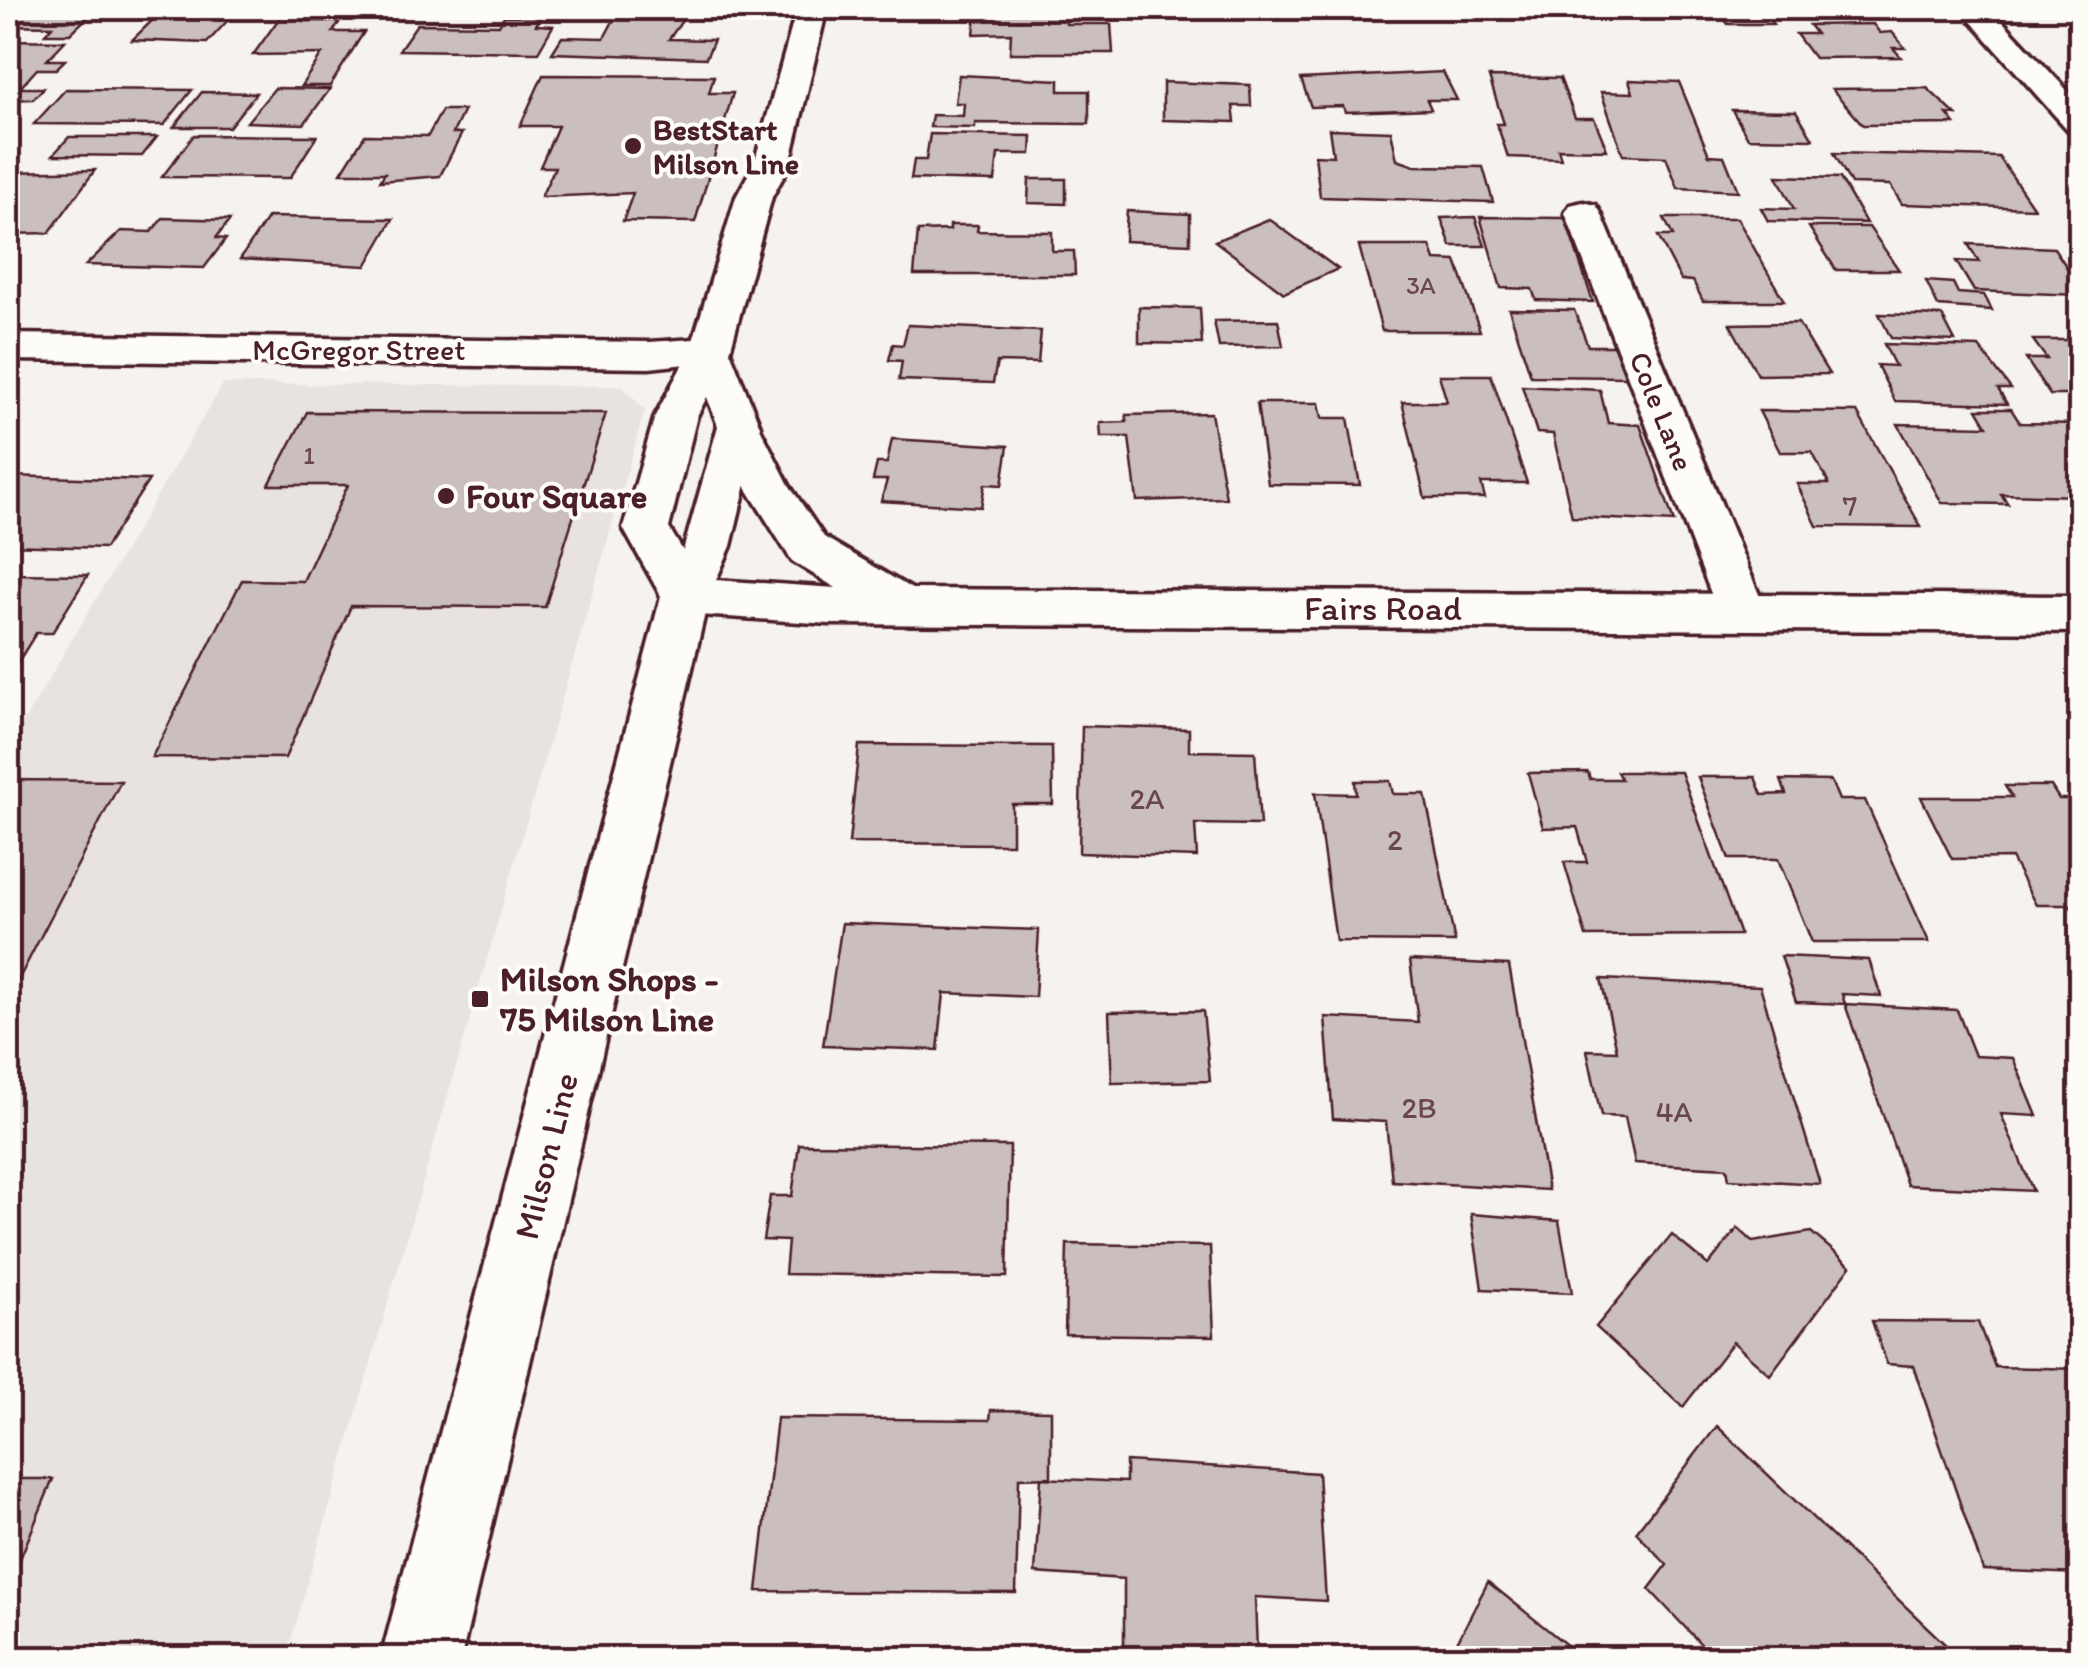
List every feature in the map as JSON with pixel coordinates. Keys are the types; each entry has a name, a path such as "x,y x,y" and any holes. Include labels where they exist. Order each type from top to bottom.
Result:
{"street":[{"path":"686,596 646,528 676,416 710,352 754,196 772,164 812,8"},
{"path":"1974,8 2080,123"},
{"path":"2029,68 2080,68"},
{"name":"Cole Lane","path":"1583,213 1740,609"},
{"name":"McGregor Street","path":"8,347 649,355 710,352"},
{"path":"710,352 769,489 808,550 903,606"},
{"name":"Milson Line","path":"421,1658 686,596 708,546 739,426"},
{"name":"Fairs Road","path":"686,596 903,606 2080,614"}],"shaded area":[{"path":"223,384 622,386 645,410 286,1658 8,1658 8,748"}],"building":[{"path":"27,8 96,9 70,34 45,34 52,26 8,25"},
{"path":"165,8 239,8 207,43 132,40"},
{"path":"620,8 689,11 669,39 714,40 706,58 552,53 562,37 604,38"},
{"path":"1065,11 1066,24 1111,24 1113,53 1010,53 1011,33 974,34 976,14"},
{"path":"1719,12 1764,12 1773,24 1728,24"},
{"path":"283,13 310,13 305,21 340,21 333,32 364,32 330,86 301,86 322,54 253,55"},
{"path":"504,16 542,16 536,25 553,26 538,52 399,50 417,24 499,25"},
{"path":"1873,24 1880,33 1892,32 1905,48 1893,48 1901,57 1814,58 1796,34 1816,34 1809,25"},
{"path":"8,40 65,41 47,60 65,60 56,69 37,69 20,88 44,88 33,99 8,100"},
{"path":"1443,72 1457,100 1427,100 1431,109 1345,112 1343,106 1311,107 1301,79"},
{"name":"BestStart Milson Line","path":"543,75 714,76 709,93 733,93 695,222 623,221 633,193 541,197 555,167 540,167 558,126 520,126"},
{"path":"959,75 1059,80 1059,91 1089,91 1089,124 975,123 975,128 930,127 932,115 963,116 964,103 955,103"},
{"path":"1489,77 1560,78 1575,118 1594,118 1607,150 1558,149 1561,159 1508,157 1497,124 1504,124"},
{"path":"1629,80 1679,82 1709,155 1724,156 1738,191 1678,188 1666,157 1623,155 1601,92 1633,93"},
{"path":"1163,82 1250,85 1251,106 1233,106 1235,122 1163,120"},
{"path":"275,88 330,89 304,124 247,122"},
{"path":"1927,88 1956,115 1947,114 1955,124 1863,125 1832,89"},
{"path":"66,89 192,90 164,125 34,124"},
{"path":"202,92 256,93 229,127 174,127"},
{"path":"442,110 464,110 453,133 462,133 440,176 380,181 385,173 341,173 365,135 428,136"},
{"path":"1732,110 1796,111 1813,139 1748,138"},
{"path":"1329,129 1391,131 1397,160 1415,166 1483,167 1493,202 1320,197 1315,155 1333,156"},
{"path":"930,134 1032,136 1031,154 998,154 995,181 911,179 914,160 926,160"},
{"path":"194,135 317,136 290,178 162,177"},
{"path":"69,137 157,137 142,156 53,155"},
{"path":"1834,153 1999,157 2034,208 1902,204 1890,185 1851,184"},
{"path":"95,170 49,233 8,234 11,172"},
{"path":"1777,176 1840,178 1866,223 1768,221 1761,208 1794,209"},
{"path":"1029,179 1066,179 1066,204 1028,203"},
{"path":"1127,211 1190,214 1190,244 1125,241"},
{"path":"268,217 393,219 366,266 240,259"},
{"path":"1475,217 1485,246 1451,246 1441,218"},
{"path":"1480,217 1565,218 1593,302 1536,300 1532,289 1501,288"},
{"path":"163,218 230,220 216,238 226,239 204,268 86,265 121,231 151,232"},
{"path":"1664,218 1737,218 1784,301 1703,301 1693,281 1681,280 1658,236 1673,236"},
{"path":"1269,219 1338,269 1284,293 1215,241"},
{"path":"950,225 978,225 977,231 1052,232 1052,251 1074,251 1075,275 914,275 918,231 950,230"},
{"path":"1809,227 1869,227 1899,270 1836,270"},
{"path":"1968,244 2054,248 2080,287 2080,295 1974,291 1956,261 1979,262"},
{"path":"1359,246 1430,246 1435,260 1456,261 1480,331 1382,331"},
{"path":"1926,281 1953,283 1958,293 1984,295 1992,310 1938,306"},
{"path":"1139,307 1200,308 1202,344 1139,343"},
{"path":"1509,309 1574,310 1588,346 1614,346 1626,377 1531,376"},
{"path":"1879,314 1942,316 1955,341 1891,338"},
{"path":"1278,320 1283,346 1219,347 1214,321"},
{"path":"1798,323 1829,374 1758,375 1730,324"},
{"path":"908,325 1041,331 1038,363 997,362 993,383 899,380 902,361 889,360 893,344 903,345"},
{"path":"2033,340 2080,340 2080,395 2050,395 2026,359 2047,359"},
{"path":"1884,344 1979,347 2011,389 1998,389 2007,404 1895,401 1877,365 1895,366"},
{"path":"1439,375 1491,375 1527,483 1481,483 1485,498 1425,498 1402,402 1447,402"},
{"path":"1522,386 1600,390 1608,423 1640,425 1674,522 1572,517 1553,434 1537,433"},
{"path":"1257,403 1319,403 1322,418 1348,418 1360,485 1268,484"},
{"path":"1977,409 2011,409 2020,423 2080,424 2080,496 2001,494 2008,504 1942,503 1898,424 1987,426"},
{"path":"1759,411 1857,412 1921,527 1817,526 1797,484 1829,484 1812,452 1780,452"},
{"path":"307,412 606,413 545,607 351,606 285,758 152,757 242,580 303,581 348,485 269,485"},
{"path":"1211,413 1226,498 1137,501 1129,437 1101,437 1100,423 1127,422 1126,415"},
{"path":"892,439 1008,446 1002,485 985,484 981,507 881,501 887,480 873,480 877,463 887,463"},
{"path":"8,476 149,480 105,548 8,545"},
{"path":"8,574 88,575 52,633 36,633 8,678"},
{"path":"1082,726 1189,729 1189,751 1255,752 1260,825 1195,824 1197,857 1079,853"},
{"path":"859,745 1052,746 1053,804 1012,804 1012,844 849,843"},
{"path":"1588,772 1590,779 1621,779 1617,772 1681,772 1740,935 1586,936 1564,862 1587,862 1577,827 1543,828 1528,773"},
{"path":"1698,777 1755,777 1762,795 1786,794 1781,780 1831,781 1839,800 1865,800 1929,942 1812,942 1778,859 1729,859"},
{"path":"8,780 121,781 8,1000"},
{"path":"1355,781 1390,781 1393,794 1425,794 1455,942 1336,941 1315,793 1356,794"},
{"path":"2005,786 2051,786 2059,799 2080,799 2080,924 2070,905 2036,905 2011,858 1952,859 1921,797 2012,797"},
{"path":"842,923 1039,930 1035,997 944,993 938,1050 823,1046"},
{"path":"1781,956 1869,960 1881,996 1842,994 1845,1004 1796,1002"},
{"path":"1410,960 1509,965 1548,1190 1392,1181 1386,1122 1333,1119 1325,1017 1418,1022"},
{"path":"1601,979 1760,986 1820,1184 1729,1179 1727,1168 1635,1163 1625,1117 1601,1116 1587,1050 1617,1051"},
{"path":"1845,1004 1957,1010 1975,1056 2013,1058 2037,1116 2001,1114 2033,1191 1907,1185"},
{"path":"1203,1011 1210,1081 1112,1083 1109,1012"},
{"path":"799,1144 1010,1146 1007,1277 785,1274 788,1241 763,1240 770,1196 792,1196"},
{"path":"1471,1214 1559,1221 1572,1293 1482,1289"},
{"path":"1738,1228 1753,1242 1811,1232 1851,1266 1770,1375 1733,1342 1683,1407 1596,1327 1672,1235 1708,1265"},
{"path":"1067,1244 1210,1246 1214,1336 1065,1334"},
{"path":"1872,1321 1978,1322 1995,1367 2080,1369 2080,1574 1983,1570 1913,1366 1887,1364"},
{"path":"991,1410 1051,1411 1051,1477 1019,1478 1016,1593 757,1591 777,1418 990,1420"},
{"path":"1717,1426 1950,1649 1944,1658 1714,1658 1649,1589 1667,1565 1636,1532"},
{"path":"1126,1461 1318,1473 1326,1601 1255,1597 1257,1652 1124,1646 1124,1579 1035,1573 1041,1478 1126,1482"},
{"path":"8,1479 53,1479 8,1588"},
{"path":"1488,1582 1583,1658 1449,1658"}],"place":[{"name":"BestStart Milson Line","path":"633,146"},
{"name":"Four Square","path":"446,496"},
{"name":"Milson Shops - 75 Milson Line","path":"480,999"}]}
